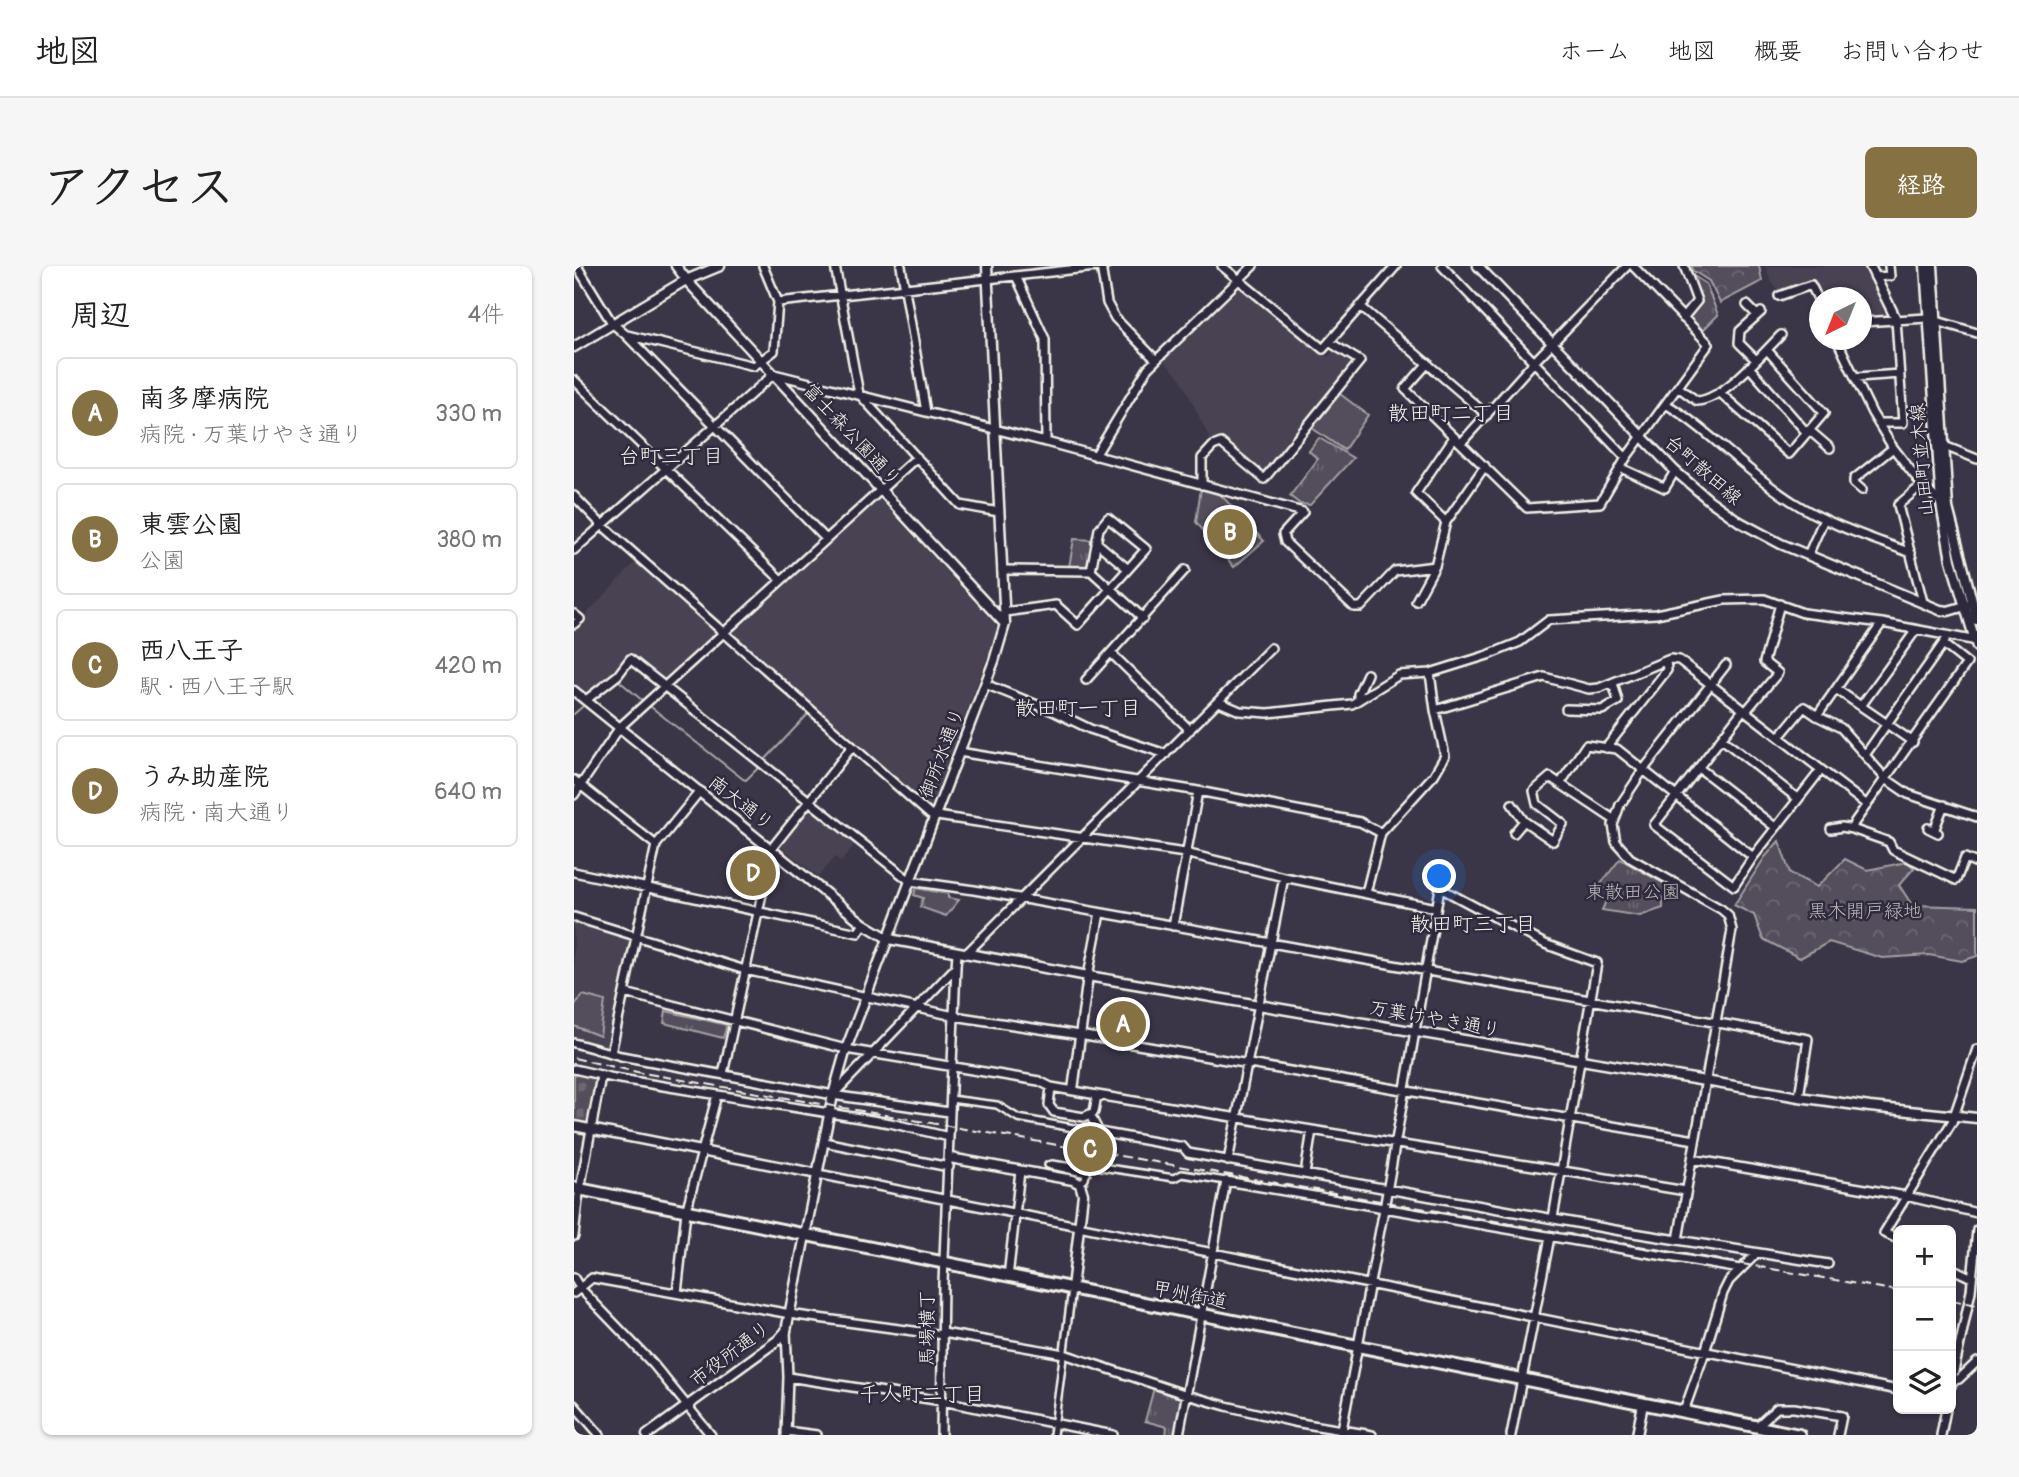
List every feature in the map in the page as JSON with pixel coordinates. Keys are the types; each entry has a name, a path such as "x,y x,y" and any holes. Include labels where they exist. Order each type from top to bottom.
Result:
{"highway":[{"name":"甲州街道","path":"577,1189 1799,1435"}],"street":[{"path":"577,266 612,323 827,539"},
{"name":"富士森公園通り","path":"676,266 686,280 1005,624"},
{"path":"574,347 686,280 720,266"},
{"path":"626,335 754,366 774,351 779,302 763,266"},
{"path":"835,266 859,394 960,505 999,512"},
{"path":"901,266 926,412"},
{"name":"御所水通り","path":"805,1235 833,1095 846,1049 985,684 1005,624 987,266"},
{"path":"779,302 1103,266 1107,303 1115,318 1156,360"},
{"path":"1222,266 1323,349 1396,266"},
{"path":"1095,456 1148,368 1253,266"},
{"path":"1442,266 1626,458"},
{"name":"台町散田線","path":"1478,266 1675,471 1740,522 1808,555 1923,602 1948,611 1969,605"},
{"path":"1461,443 1534,362 1627,266"},
{"path":"1428,363 1405,389 1527,508 1600,503 1641,436 1709,344 1633,266"},
{"path":"1683,318 1697,301 1684,266"},
{"path":"1870,266 1896,319 1903,423 1878,424"},
{"path":"1875,277 1889,276 1889,266"},
{"name":"山田町並木線","path":"1925,266 1944,506 1955,572 1977,620"},
{"name":"山田町並木線","path":"1931,319 1933,266"},
{"path":"1016,276 1045,339 1046,442"},
{"path":"1779,296 1811,285 1812,287"},
{"path":"1747,305 1759,314 1740,331 1739,342 1756,360"},
{"path":"1360,306 1487,415"},
{"path":"1872,321 1931,319 1977,333"},
{"path":"1678,387 1697,401 1706,401 1749,367 1781,335"},
{"path":"1202,485 1202,457 1213,446 1221,443 1264,480 1360,361 1329,342"},
{"path":"1719,392 1788,454 1824,413 1767,350"},
{"path":"1842,350 1878,424 1922,485 1944,506"},
{"path":"1749,367 1808,432 1830,448"},
{"path":"574,550 775,374 1046,442 1303,512 1283,534 1284,541 1354,607 1361,607 1395,571 1434,566"},
{"path":"1857,377 1900,374"},
{"path":"574,380 781,580"},
{"path":"1666,404 1691,421 1779,493 1824,519 1911,554"},
{"path":"1446,522 1416,493 1454,437"},
{"path":"1939,444 1977,458"},
{"path":"1862,491 1854,483 1854,479 1893,447"},
{"path":"574,795 577,783 620,727 917,457"},
{"path":"1416,601 1434,566 1446,522 1485,466"},
{"path":"1621,468 1665,488 1675,471"},
{"path":"1922,485 1898,505 1923,602"},
{"path":"574,496 602,525 934,817 1185,853 1284,877 1436,908"},
{"name":"山田町並木線","path":"1944,506 1964,575 1976,643"},
{"path":"1005,612 1056,605 1077,625 1146,549 1108,519 1099,529 1091,571"},
{"path":"1808,555 1824,519"},
{"path":"1096,542 1128,569"},
{"path":"1002,570 1091,571 1143,618"},
{"path":"1086,680 1185,570"},
{"path":"1955,572 1977,581"},
{"path":"1219,702 1240,711 1268,713 1352,704 1399,676 1430,673 1520,642 1549,620 1656,614 1724,600 1764,599 1803,613 1882,623 1976,643"},
{"path":"1780,604 1765,662 1778,673 1744,710 1654,825 1734,886 1797,798 1821,770"},
{"path":"574,614 580,619 574,624"},
{"path":"1817,716 1882,623"},
{"path":"1861,706 1916,631"},
{"path":"1865,755 1947,635"},
{"path":"1852,829 1967,663 1943,644"},
{"path":"961,954 1020,900 1271,648"},
{"path":"1111,653 1190,730"},
{"path":"586,700 618,675 630,659 910,881 974,890 1808,1039 1799,1097"},
{"path":"1435,710 1544,677 1589,689 1600,688 1666,661 1679,660 1867,805"},
{"path":"1606,748 1667,670 1666,661"},
{"path":"1678,1240 1732,929 1728,915 1630,858 1616,842 1613,819 1644,769 1726,665"},
{"path":"1366,893 1381,833 1434,775 1445,756 1430,673"},
{"path":"1358,699 1367,674"},
{"path":"1566,709 1602,710 1618,701 1613,683"},
{"path":"985,684 1090,729 1166,754"},
{"path":"1836,688 1913,741"},
{"name":"南大通り","path":"574,691 864,924 889,939"},
{"path":"1779,737 1804,707 1841,728 1886,779 1909,794 1977,817"},
{"path":"1722,739 1797,798"},
{"path":"1560,784 1586,745 1617,749 1754,857"},
{"path":"723,1074 772,848 852,747"},
{"path":"959,752 1198,791 1360,822 1381,833"},
{"path":"1699,768 1776,827"},
{"path":"1512,804 1524,821 1553,841 1563,824 1537,804 1534,791 1550,777 1613,819"},
{"path":"577,783 656,845"},
{"path":"611,1053 656,845 701,791"},
{"path":"1172,926 1198,791"},
{"path":"1933,831 1944,805"},
{"path":"1514,833 1524,821"},
{"path":"1831,830 1842,827 1852,829 1889,842 1893,850 1956,880 1965,858 1977,863"},
{"path":"574,872 858,933 864,924"},
{"path":"1228,1161 1284,877"},
{"path":"1341,1433 1384,1209 1440,888 1545,944 1597,962 1553,1218"},
{"path":"1073,1090 1088,976 1100,913"},
{"path":"574,917 746,970 954,1016 1081,1035 1695,1140"},
{"name":"万葉けやき通り","path":"889,939 961,954 1799,1097 1977,1118"},
{"name":"馬場横丁","path":"941,1435 950,1163 949,1112 956,967 961,954"},
{"path":"833,1095 956,967"},
{"path":"625,993 846,1049 1039,1081 1051,1087 1097,1095 1686,1191"},
{"path":"574,1044 833,1095 949,1112"},
{"path":"1893,1237 1884,1233 1954,1116 1977,1049"},
{"path":"574,1069 601,1076 890,1123 949,1137"},
{"path":"574,1236 577,1189 601,1076"},
{"path":"1051,1087 1049,1105 1054,1112 1084,1117 1090,1115 1094,1112 1097,1095"},
{"path":"677,1293 686,1212 717,1095"},
{"path":"950,1099 997,1105 1018,1118 1079,1129"},
{"path":"1090,1115 1099,1132 1183,1147 1188,1153 1387,1190 1828,1264"},
{"path":"574,1126 1893,1389"},
{"path":"1305,1174 1312,1130"},
{"path":"824,1142 950,1163 1020,1171 1073,1180 1080,1184 1083,1194 1080,1227 1053,1435"},
{"path":"1692,1159 1906,1196 1977,1213"},
{"path":"1073,1167 1052,1164 1048,1166 1087,1174"},
{"path":"1080,1184 1087,1174 1088,1165 1174,1178 1182,1174 1740,1269"},
{"path":"1008,1277 1020,1171"},
{"path":"1179,1435 1226,1181"},
{"path":"1956,1363 1974,1292 1972,1278 1977,1230"},
{"name":"市役所通り","path":"648,1435 778,1340 786,1331 805,1235"},
{"path":"1511,1435 1550,1237"},
{"path":"1684,1412 1706,1352 1723,1293 1729,1281 1757,1253"},
{"path":"1956,1270 1972,1278"},
{"path":"574,1278 577,1291 653,1364 711,1435"},
{"path":"577,1291 592,1278 789,1313 1063,1354 1187,1395 1341,1433 1372,1435"},
{"path":"786,1331 786,1433 817,1435"},
{"path":"1956,1380 1977,1362"},
{"path":"788,1377 942,1401 1113,1435"},
{"path":"1637,1435 1643,1404"},
{"path":"574,1405 600,1435"},
{"path":"1756,1427 1777,1408 1794,1408 1842,1416 1838,1435"},
{"path":"1941,1435 1946,1414"}],"shaded area":[{"path":"1766,266 1864,266 1886,310 1883,315 1872,317 1872,287 1818,287 1815,281 1780,293 1770,280"},
{"path":"1239,288 1243,288 1328,357 1336,348 1355,361 1261,474 1219,440 1212,443 1181,379 1164,361"},
{"path":"877,500 881,501 995,624 997,631 931,806 928,807 733,636 734,632"},
{"path":"639,558 724,633 665,686 630,659 591,696 574,682 574,624 583,618"},
{"path":"809,801 858,840 841,862 835,857 819,877 776,843"},
{"path":"574,919 630,937 632,940 610,1047 607,1050 574,1041"}],"green space":[{"path":"1692,266 1759,266 1762,281 1720,303 1709,281 1692,270"},
{"path":"1687,272 1706,284 1718,315 1702,331 1688,317 1700,302"},
{"path":"1340,394 1368,415 1344,450 1312,428"},
{"path":"1319,438 1353,458 1310,505 1300,504 1290,496 1318,459 1309,451"},
{"path":"1201,488 1221,495 1264,541 1234,567 1196,522"},
{"path":"1074,539 1094,540 1089,567 1069,567"},
{"name":"黒木開戸緑地","path":"1779,841 1790,873 1817,887 1845,859 1867,870 1907,862 1914,868 1899,885 1912,905 1977,907 1977,956 1962,961 1929,955 1882,958 1829,942 1800,958 1763,939 1754,915 1734,905 1765,857"},
{"name":"東散田公園","path":"1620,859 1675,890 1675,895 1663,898 1663,908 1640,916 1602,910 1610,892 1600,885"},
{"path":"916,888 948,894 948,898 959,900 946,916 920,907 923,898 914,895"},
{"path":"583,995 605,1001 600,1036 574,1026 574,1006"},
{"path":"666,1011 727,1025 723,1038 664,1023"},
{"path":"574,1071 598,1079 591,1129 574,1126"},
{"path":"1154,1388 1184,1398 1177,1435 1166,1435 1167,1427 1145,1421"}],"waterway":[{"path":"618,680 643,701"},
{"path":"574,714 582,707"},
{"path":"651,707 743,779 746,780 759,767"},
{"path":"764,761 809,713"}],"tunnel":[{"path":"1073,1167 1079,1129"}],"railway":[{"path":"574,1058 637,1072 1893,1290"},
{"path":"1956,1301 1977,1305"}],"place":[{"name":"東雲公園","path":"1230,532"},
{"name":"うみ助産院","path":"753,873"},
{"name":"南多摩病院","path":"1123,1024"},
{"name":"西八王子","path":"1090,1149"}],"district":[{"name":"散田町二丁目","path":"1451,413"},
{"name":"台町三丁目","path":"671,456"},
{"name":"散田町一丁目","path":"1078,708"},
{"name":"散田町三丁目","path":"1473,924"},
{"name":"千人町二丁目","path":"922,1394"}]}
